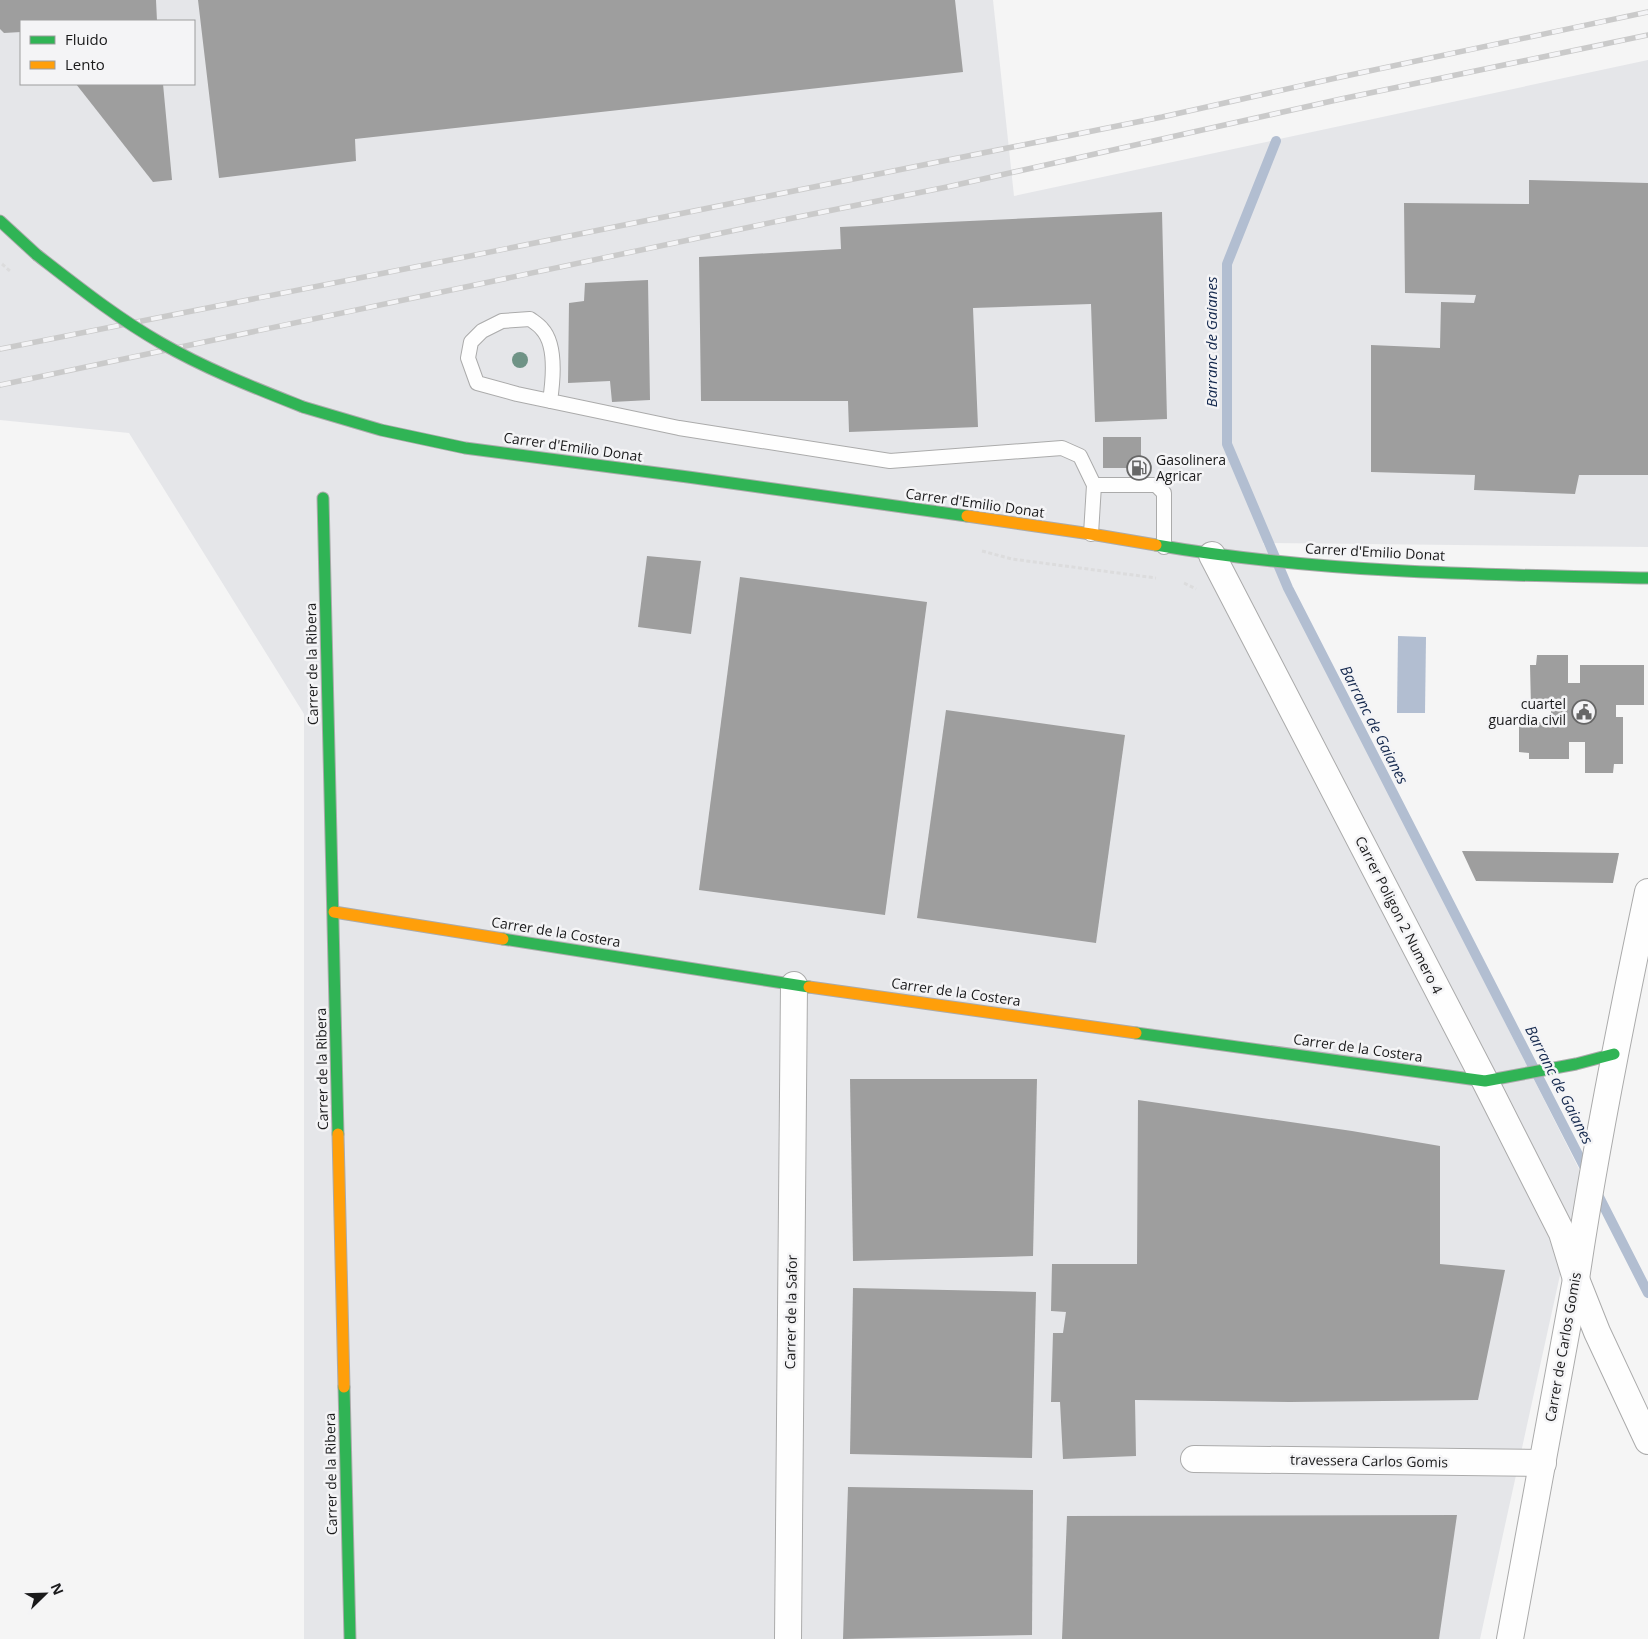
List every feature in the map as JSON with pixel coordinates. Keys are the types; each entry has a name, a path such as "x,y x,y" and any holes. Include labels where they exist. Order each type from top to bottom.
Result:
{"street":[{"name":"Carrer d'Emilio Donat","path":"0,221 37,255 98,303 162,344 222,373 303,407 381,430 465,448 688,477 1091,534 1212,555 1331,566 1502,575 1648,578"},
{"name":"Carrer de la Ribera","path":"323,498 350,1639"},
{"name":"Carrer Poligon 2 Numero 4","path":"1212,555 1495,1079 1562,1232 1576,1279 1597,1332 1648,1441"},
{"name":"Carrer de Carlos Gomis","path":"1510,1639 1576,1279 1584,1221 1608,1097 1614,1054 1648,892"},
{"name":"Carrer de la Costera","path":"334,912 794,985 1495,1079 1576,1064 1614,1054"},
{"name":"Carrer de la Safor","path":"788,1639 794,985"},
{"name":"travessera Carlos Gomis","path":"1194,1459 1543,1463"}],"lane":[{"path":"550,401 554,376 551,350 544,330 530,319 502,320 482,331 471,342 468,358 476,383 550,401 678,428 890,461 1062,448 1080,456 1094,485 1091,534"},
{"path":"1094,485 1156,485 1164,493 1164,547"}],"shaded area":[{"path":"0,0 993,0 1014,196 1648,60 1648,547 1263,543 1582,1175 1480,1639 304,1639 304,714 129,433 0,420"}],"water":[{"path":"1398,636 1426,637 1425,713 1397,713"}],"building":[{"path":"0,0 156,0 157,20 20,20 20,32 4,33 0,29"},
{"path":"198,0 955,0 963,72 355,139 356,161 219,178"},
{"path":"77,85 163,85 172,180 153,182"},
{"path":"1529,180 1648,183 1648,475 1579,475 1575,494 1474,490 1475,475 1371,472 1371,345 1440,348 1441,302 1474,303 1476,295 1405,293 1404,203 1529,204"},
{"path":"1162,212 1167,419 1095,422 1091,304 973,308 978,427 849,432 848,401 701,401 699,257 841,249 840,227"},
{"path":"648,280 650,400 612,402 610,381 568,383 569,303 584,301 585,283"},
{"path":"1103,437 1141,437 1141,468 1103,468"},
{"path":"647,556 701,561 691,634 638,627"},
{"path":"740,577 927,602 885,915 699,890"},
{"name":"cuartel guardia civil","path":"1537,655 1568,655 1568,683 1580,683 1580,665 1644,665 1644,705 1616,705 1616,717 1623,717 1623,764 1614,764 1613,773 1585,773 1585,742 1569,742 1569,759 1529,759 1529,753 1519,752 1519,722 1551,722 1551,707 1531,707 1530,665 1536,665"},
{"path":"946,710 1125,735 1096,943 917,918"},
{"path":"1462,851 1619,853 1613,883 1476,881"},
{"path":"850,1079 1037,1079 1033,1256 853,1261"},
{"path":"1138,1100 1352,1131 1440,1146 1440,1264 1505,1270 1478,1400 1290,1402 1135,1400 1136,1456 1063,1459 1060,1402 1051,1402 1053,1333 1063,1333 1066,1312 1051,1311 1052,1264 1137,1264"},
{"path":"853,1288 1036,1292 1032,1458 850,1454"},
{"path":"848,1487 1033,1490 1032,1635 843,1639"},
{"path":"1457,1515 1439,1639 1062,1639 1067,1516"}],"waterway":[{"name":"Barranc de Gaianes","path":"1276,141 1227,264 1227,444 1288,588 1588,1174"},
{"name":"Barranc de Gaianes","path":"1595,1189 1648,1293"}],"railway":[{"path":"0,349 1162,117 1648,12"},
{"path":"0,385 947,187 1341,99 1648,35"}],"traffic: fast":[{"path":"0,221 37,255"},
{"path":"37,255 82,290 161,343 213,370 303,407"},
{"path":"303,407 381,430 465,448 967,516"},
{"path":"323,498 338,1134"},
{"path":"1156,545 1278,562 1340,567 1463,574 1648,578"},
{"path":"503,939 809,987"},
{"path":"1136,1033 1485,1081 1576,1064 1614,1054"},
{"path":"344,1387 350,1639"}],"traffic: slow":[{"path":"967,516 1156,545"},
{"path":"334,912 503,939"},
{"path":"809,987 1136,1033"},
{"path":"338,1134 344,1387"}],"place":[{"name":"Gasolinera Agricar","path":"1139,468"},
{"name":"cuartel guardia civil","path":"1584,712"}]}
